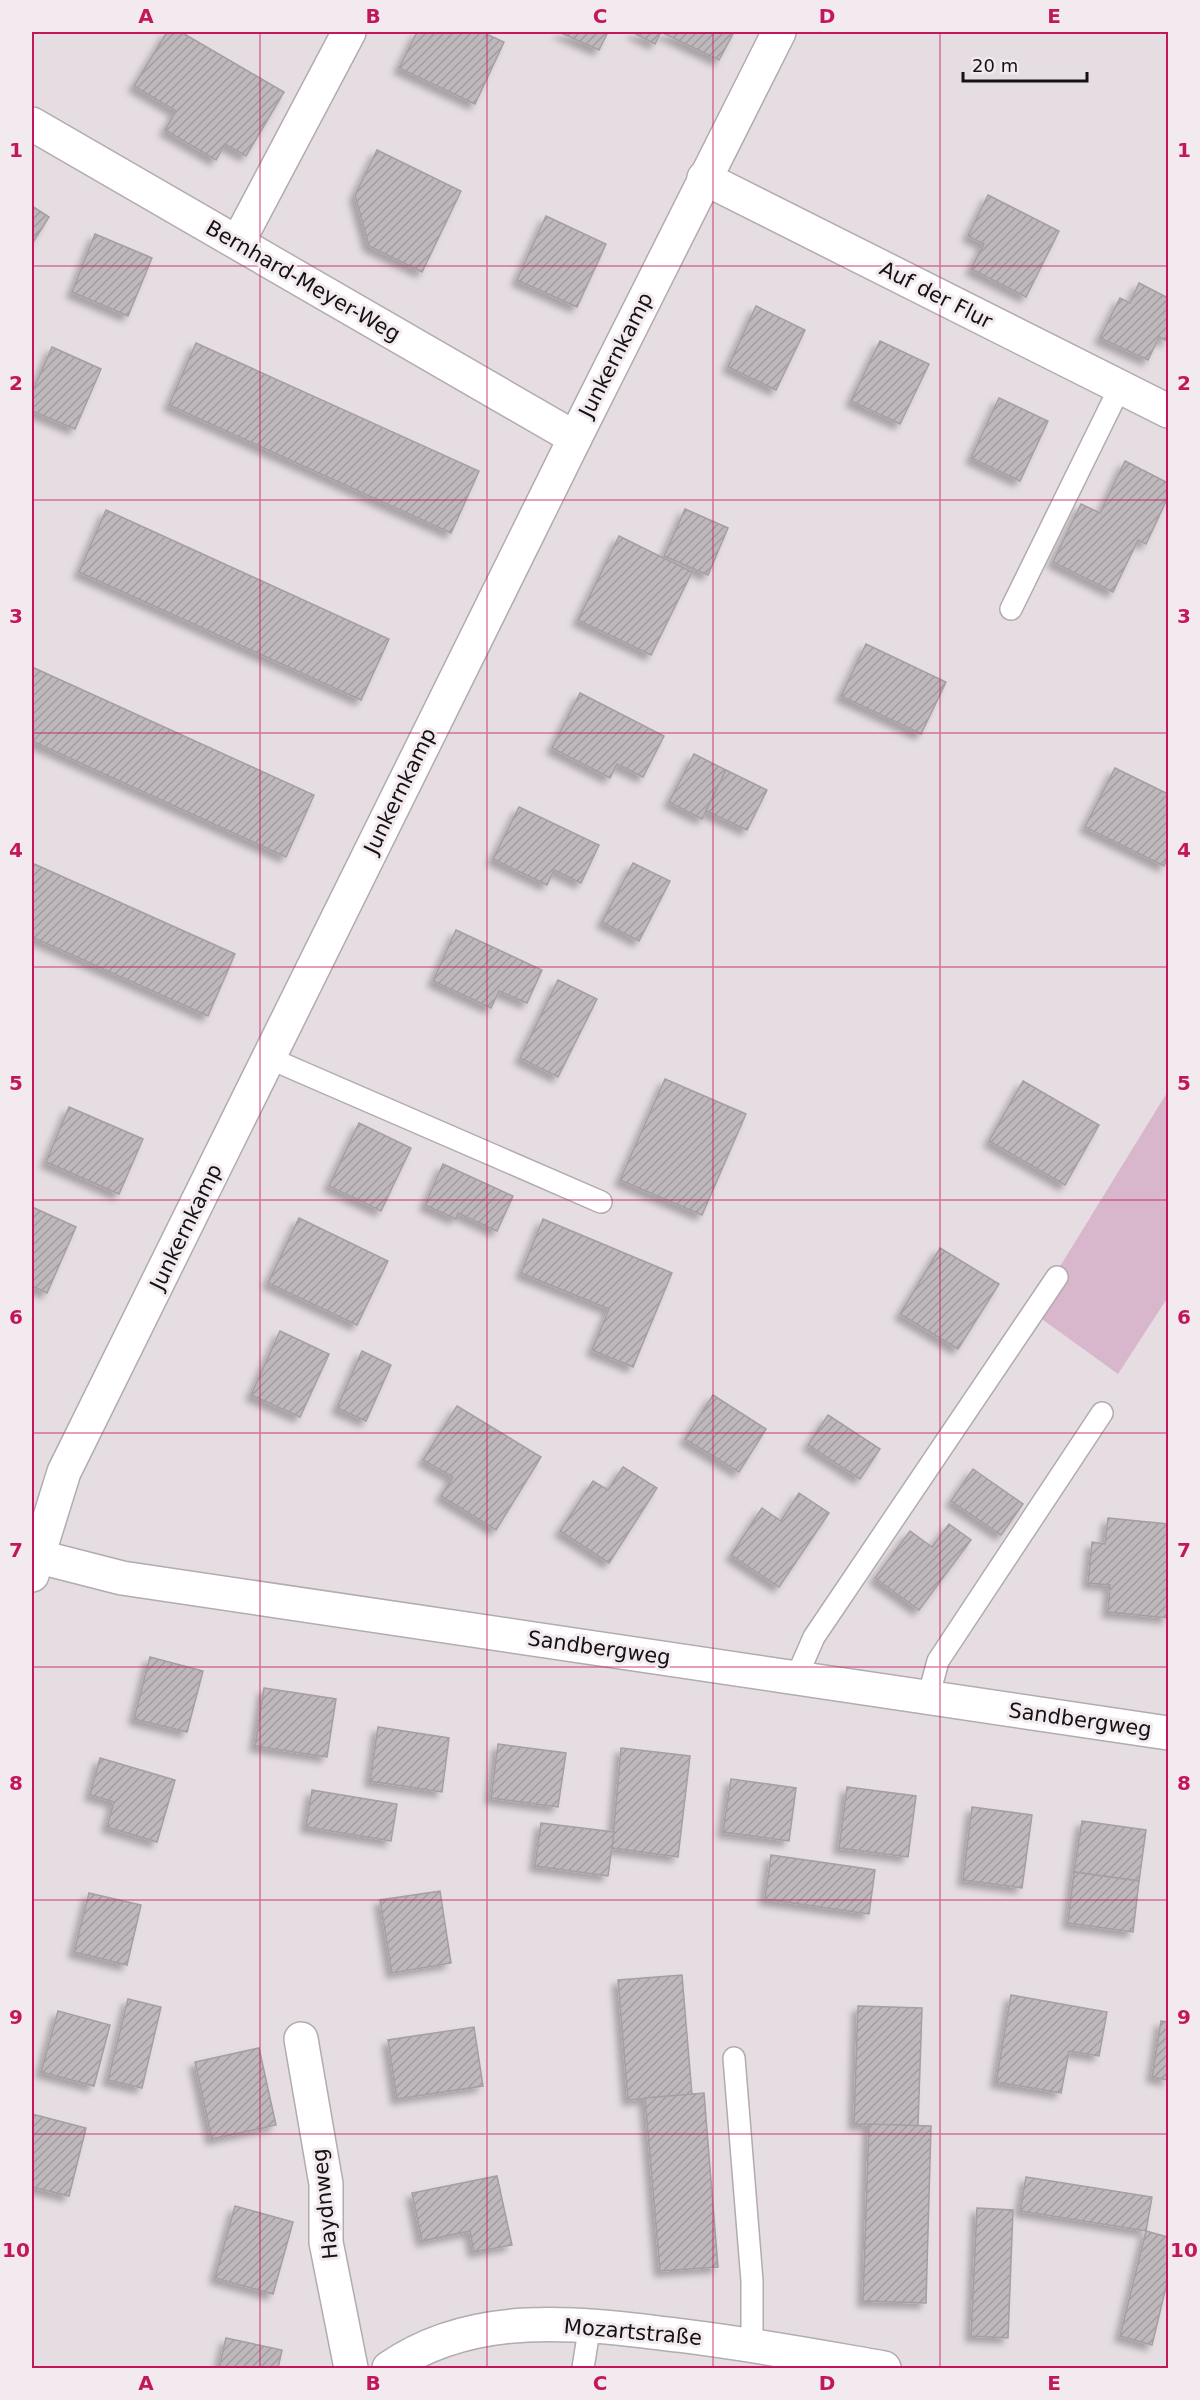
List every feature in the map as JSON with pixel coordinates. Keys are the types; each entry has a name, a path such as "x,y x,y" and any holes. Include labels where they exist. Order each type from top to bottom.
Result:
{"street":[{"path":"238,242 349,32"},
{"name":"Junkernkamp","path":"33,1562 64,1472 704,178 779,32"},
{"name":"Bernhard-Meyer-Weg","path":"32,124 575,438"},
{"name":"Auf der Flur","path":"704,178 1168,411"},
{"name":"Sandbergweg","path":"33,1562 122,1578 1168,1733"},
{"name":"Haydnweg","path":"301,2039 326,2184 326,2242 351,2368"},
{"name":"Mozartstraße","path":"389,2368 404,2358 449,2337 524,2324 590,2324 753,2344 884,2368"}],"lane":[{"path":"1011,609 1120,387"},
{"path":"269,1058 601,1202"},
{"path":"796,1678 814,1637 1057,1277"},
{"path":"928,1698 938,1661 1102,1413"},
{"path":"734,2058 752,2281 753,2344"},
{"path":"584,2368 590,2324"}],"shaded area":[{"path":"1168,1091 1168,1297 1118,1374 1032,1312"}],"building":[{"path":"167,32 181,32 284,92 246,156 225,144 216,160 165,130 176,111 134,86"},
{"path":"417,32 482,32 504,42 475,104 399,68"},
{"path":"559,32 608,32 599,50"},
{"path":"632,32 661,32 655,44"},
{"path":"661,32 734,32 719,60"},
{"path":"377,150 461,191 422,272 369,246 355,195"},
{"path":"988,195 1059,231 1026,297 971,269 984,244 968,236"},
{"path":"32,206 49,217 32,244"},
{"path":"546,216 606,244 577,307 517,280"},
{"path":"95,234 152,258 128,316 72,292"},
{"path":"1139,283 1168,298 1167,341 1159,337 1148,360 1100,338 1120,298 1130,303"},
{"path":"756,306 805,330 776,390 728,367"},
{"path":"880,341 929,364 900,424 851,401"},
{"path":"196,343 479,471 451,533 169,405"},
{"path":"52,347 101,369 75,429 32,411 32,393"},
{"path":"999,398 1048,421 1020,481 971,458"},
{"path":"1125,461 1168,483 1168,497 1146,544 1138,540 1113,592 1053,562 1081,504 1100,513"},
{"path":"685,509 728,528 708,575 664,556"},
{"path":"106,510 389,639 361,700 79,572"},
{"path":"619,536 692,572 651,655 578,620"},
{"path":"866,644 946,682 921,734 841,696"},
{"path":"32,667 314,795 286,857 32,741"},
{"path":"580,693 664,736 643,777 617,764 610,778 552,748"},
{"path":"694,754 726,770 702,819 669,802"},
{"path":"1115,768 1168,794 1168,857 1164,866 1085,827"},
{"path":"726,770 767,790 747,830 706,811"},
{"path":"519,807 599,845 581,883 554,870 547,885 493,859"},
{"path":"32,863 235,954 208,1016 32,937"},
{"path":"633,863 670,881 639,941 602,922"},
{"path":"456,930 542,970 527,1003 499,991 491,1008 433,981"},
{"path":"558,980 597,999 558,1077 520,1058"},
{"path":"665,1079 746,1114 702,1215 620,1180"},
{"path":"1023,1081 1099,1125 1065,1185 989,1141"},
{"path":"69,1107 143,1139 119,1194 46,1162"},
{"path":"359,1123 411,1148 381,1211 329,1186"},
{"path":"443,1164 513,1196 497,1231 458,1213 456,1219 425,1205"},
{"path":"32,1207 76,1227 47,1293 32,1286"},
{"path":"299,1218 388,1261 357,1325 268,1283"},
{"path":"543,1219 672,1273 633,1367 592,1350 609,1309 521,1273"},
{"path":"940,1248 999,1284 958,1349 900,1314"},
{"path":"280,1331 329,1354 300,1417 251,1395"},
{"path":"362,1351 391,1365 366,1421 337,1408"},
{"path":"713,1395 766,1429 739,1472 685,1439"},
{"path":"457,1406 541,1457 496,1530 441,1496 453,1477 423,1460"},
{"path":"828,1415 880,1449 860,1479 808,1445"},
{"path":"623,1467 657,1488 609,1563 560,1531 593,1481 608,1490"},
{"path":"973,1469 1023,1504 1001,1535 951,1501"},
{"path":"799,1493 829,1513 779,1587 731,1555 762,1508 781,1521"},
{"path":"1108,1518 1168,1524 1168,1618 1108,1612 1110,1585 1088,1583 1092,1542 1105,1544"},
{"path":"949,1524 971,1540 919,1610 875,1578 910,1531 932,1547"},
{"path":"150,1657 203,1671 187,1732 134,1719"},
{"path":"264,1688 336,1699 327,1757 255,1746"},
{"path":"378,1727 449,1738 442,1792 370,1781"},
{"path":"498,1744 566,1753 558,1807 491,1798"},
{"path":"621,1748 690,1756 678,1857 612,1848"},
{"path":"100,1758 175,1780 157,1842 107,1827 114,1802 90,1795"},
{"path":"731,1779 796,1788 789,1841 723,1832"},
{"path":"847,1787 916,1796 908,1857 839,1848"},
{"path":"312,1790 397,1804 391,1841 306,1827"},
{"path":"972,1807 1032,1815 1022,1888 963,1880"},
{"path":"1082,1821 1146,1830 1139,1881 1074,1872"},
{"path":"541,1823 614,1832 608,1876 535,1866"},
{"path":"771,1855 875,1870 869,1914 765,1899"},
{"path":"1074,1872 1139,1881 1133,1932 1068,1923"},
{"path":"440,1891 451,1963 392,1973 380,1900"},
{"path":"89,1893 141,1905 127,1965 74,1952"},
{"path":"682,1975 692,2095 628,2100 618,1980"},
{"path":"1011,1995 1107,2012 1099,2056 1069,2051 1061,2093 996,2082"},
{"path":"128,1999 161,2007 142,2088 108,2080"},
{"path":"858,2006 922,2008 918,2126 854,2124"},
{"path":"58,2011 110,2025 94,2086 41,2072"},
{"path":"1161,2021 1168,2022 1168,2080 1152,2077"},
{"path":"474,2027 483,2086 397,2099 388,2040"},
{"path":"259,2048 276,2125 212,2139 195,2062"},
{"path":"704,2093 718,2267 660,2271 645,2098"},
{"path":"32,2114 86,2128 69,2196 32,2187"},
{"path":"869,2124 931,2126 926,2303 863,2301"},
{"path":"497,2176 512,2245 474,2252 470,2231 422,2241 412,2193"},
{"path":"1026,2177 1152,2197 1146,2231 1020,2211"},
{"path":"235,2206 293,2222 273,2294 215,2278"},
{"path":"977,2208 1013,2210 1008,2338 971,2336"},
{"path":"1146,2231 1168,2237 1168,2279 1152,2345 1120,2336"},
{"path":"226,2338 282,2350 278,2368 219,2368"}]}
